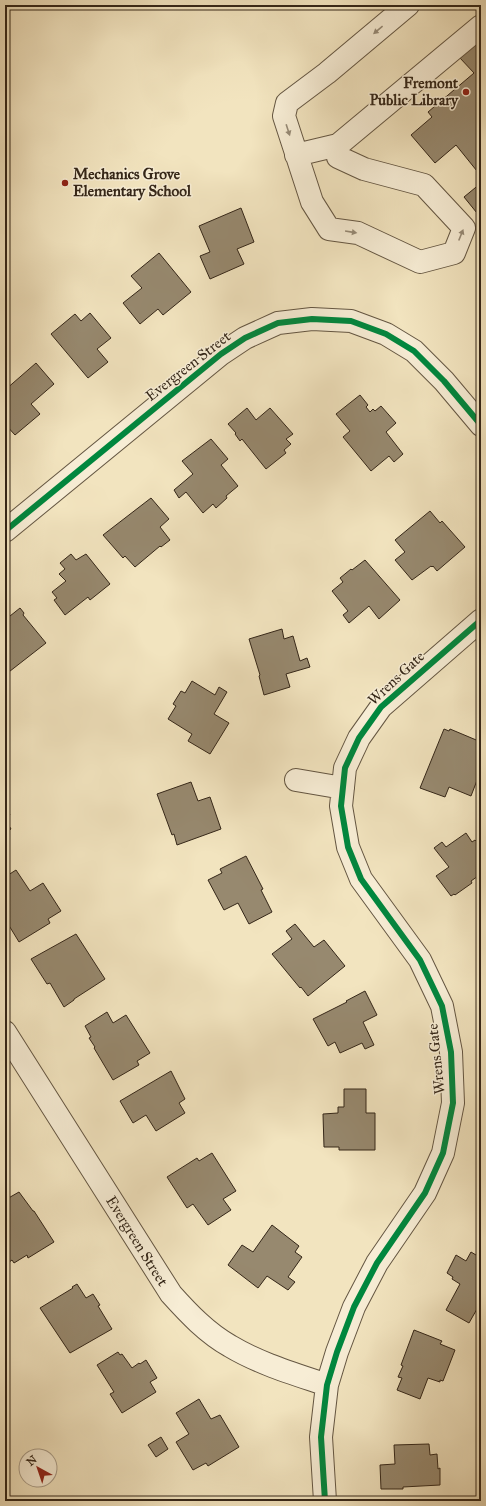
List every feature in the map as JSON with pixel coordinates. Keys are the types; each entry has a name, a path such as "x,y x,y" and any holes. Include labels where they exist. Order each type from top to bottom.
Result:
{"street":[{"path":"338,145 338,157 364,169 424,185 464,228 454,253 420,262 358,233 329,228 312,202 284,116 287,103 327,73 408,5"},
{"path":"296,155 338,145 481,26"},
{"name":"Evergreen Street","path":"5,532 221,354 245,338 278,324 312,319 351,321 386,334 414,351 444,381 481,425"},
{"name":"Wrens Gate","path":"325,1501 321,1437 327,1385 337,1352 354,1307 377,1263 425,1193 443,1153 453,1103 451,1052 442,1006 420,960 361,879 348,847 341,806 345,768 359,738 381,707 481,620"},
{"path":"296,780 343,788"},
{"name":"Evergreen Street","path":"5,1032 171,1294 194,1320 230,1346 263,1363 327,1385"}],"building":[{"name":"Fremont Public Library","path":"481,40 481,176 456,145 435,163 411,135 432,117 428,112 474,73 460,58"},
{"path":"481,183 481,218 464,197"},
{"path":"241,208 254,242 237,249 244,264 210,279 200,256 210,252 199,226"},
{"path":"159,253 191,292 163,315 158,309 140,324 123,303 142,288 131,276"},
{"path":"90,313 111,338 97,349 108,362 88,378 51,334 75,314 81,321"},
{"path":"36,363 54,384 31,404 40,414 15,435 5,424 5,390"},
{"path":"360,395 368,405 366,407 370,412 373,409 375,411 381,406 396,423 386,432 403,454 394,462 389,456 371,471 343,437 350,431 336,414"},
{"path":"247,408 256,420 270,408 293,434 286,439 291,444 284,450 286,453 266,469 242,439 240,441 235,434 236,433 228,424"},
{"path":"211,439 228,459 221,465 238,486 226,496 227,498 216,508 213,504 203,513 186,492 179,498 174,490 193,474 182,461"},
{"path":"151,498 169,519 160,527 170,540 161,547 160,546 135,567 125,556 123,558 103,535"},
{"path":"430,511 440,523 442,521 465,547 437,571 433,566 431,566 412,580 395,560 405,552 395,540"},
{"path":"71,554 76,560 86,554 110,584 90,600 88,597 65,615 54,600 57,598 52,592 66,581 59,574 65,569 60,563"},
{"path":"365,560 400,600 379,619 369,606 349,623 343,615 348,611 332,591 343,582 340,578"},
{"path":"20,608 24,613 23,615 46,643 5,675 5,620"},
{"path":"282,629 284,639 293,636 300,661 307,658 310,667 286,674 290,687 264,695 260,675 249,639"},
{"path":"192,681 215,695 219,687 227,692 214,714 229,723 210,754 188,741 192,734 168,719 176,706 173,704 181,691 185,693"},
{"path":"444,729 449,731 450,729 481,742 481,770 471,796 449,787 445,797 420,788"},
{"path":"191,782 198,801 210,797 221,829 177,845 174,834 172,835 157,794"},
{"path":"5,806 10,815 5,819"},
{"path":"5,819 11,829 5,833"},
{"path":"466,833 472,842 479,839 481,842 481,874 471,881 472,883 455,895 454,894 451,896 436,876 449,867 434,848 442,842 446,847"},
{"path":"246,856 263,889 261,890 272,912 249,924 238,903 224,910 208,880 222,873 220,869"},
{"path":"16,870 30,891 43,883 61,911 48,919 50,923 19,942 5,919 5,877"},
{"path":"295,924 314,947 324,940 345,966 308,996 272,954 292,939 286,931"},
{"path":"76,934 105,979 64,1007 50,983 47,984 31,959"},
{"path":"365,991 377,1015 363,1022 374,1045 365,1049 362,1043 340,1053 335,1042 328,1046 313,1019"},
{"path":"107,1012 113,1023 126,1015 150,1053 137,1061 139,1065 113,1080 94,1048 95,1047 89,1038 91,1037 85,1026"},
{"path":"171,1071 185,1099 179,1103 185,1113 156,1131 146,1115 133,1123 120,1101"},
{"path":"344,1089 366,1089 366,1113 375,1113 375,1150 339,1150 339,1147 324,1147 323,1114 338,1113 338,1107 344,1107"},
{"path":"212,1153 236,1191 223,1199 231,1210 208,1225 193,1204 187,1208 167,1177 197,1158 199,1161"},
{"path":"5,1160 9,1166 5,1168"},
{"path":"19,1192 34,1211 54,1242 28,1258 27,1255 14,1263 12,1260 5,1265 5,1200"},
{"path":"272,1225 299,1246 295,1252 302,1257 288,1277 295,1282 288,1290 267,1276 258,1288 228,1265 242,1245 253,1252"},
{"path":"471,1252 481,1258 481,1302 469,1323 446,1310 460,1284 452,1279 453,1277 447,1273 456,1255 466,1261"},
{"path":"77,1284 86,1298 93,1294 100,1305 98,1306 112,1329 70,1353 40,1308"},
{"path":"414,1330 442,1341 440,1344 455,1350 443,1381 440,1380 440,1382 428,1378 420,1399 397,1390 402,1378 398,1377 403,1366 401,1365"},
{"path":"118,1352 120,1355 122,1354 132,1368 146,1360 157,1378 150,1382 156,1392 122,1413 110,1394 114,1392 97,1365"},
{"path":"199,1399 211,1419 220,1415 239,1447 208,1466 206,1463 193,1470 176,1442 189,1434 176,1413"},
{"path":"161,1437 168,1449 156,1457 148,1445"},
{"path":"429,1444 430,1455 437,1454 438,1469 440,1468 440,1485 403,1487 403,1489 381,1489 380,1465 395,1464 394,1445"}],"cycle path":[{"path":"5,531 221,354 245,338 278,323 312,319 351,321 386,334 414,351 444,381 481,425"},
{"path":"325,1501 321,1437 327,1385 337,1352 354,1307 377,1263 425,1193 443,1153 453,1103 451,1052 442,1006 420,960 361,879 348,847 341,806 345,768 359,738 381,707 481,620"}],"place":[{"name":"Fremont Public Library","path":"466,92"},
{"name":"Mechanics Grove Elementary School","path":"65,183"}]}
